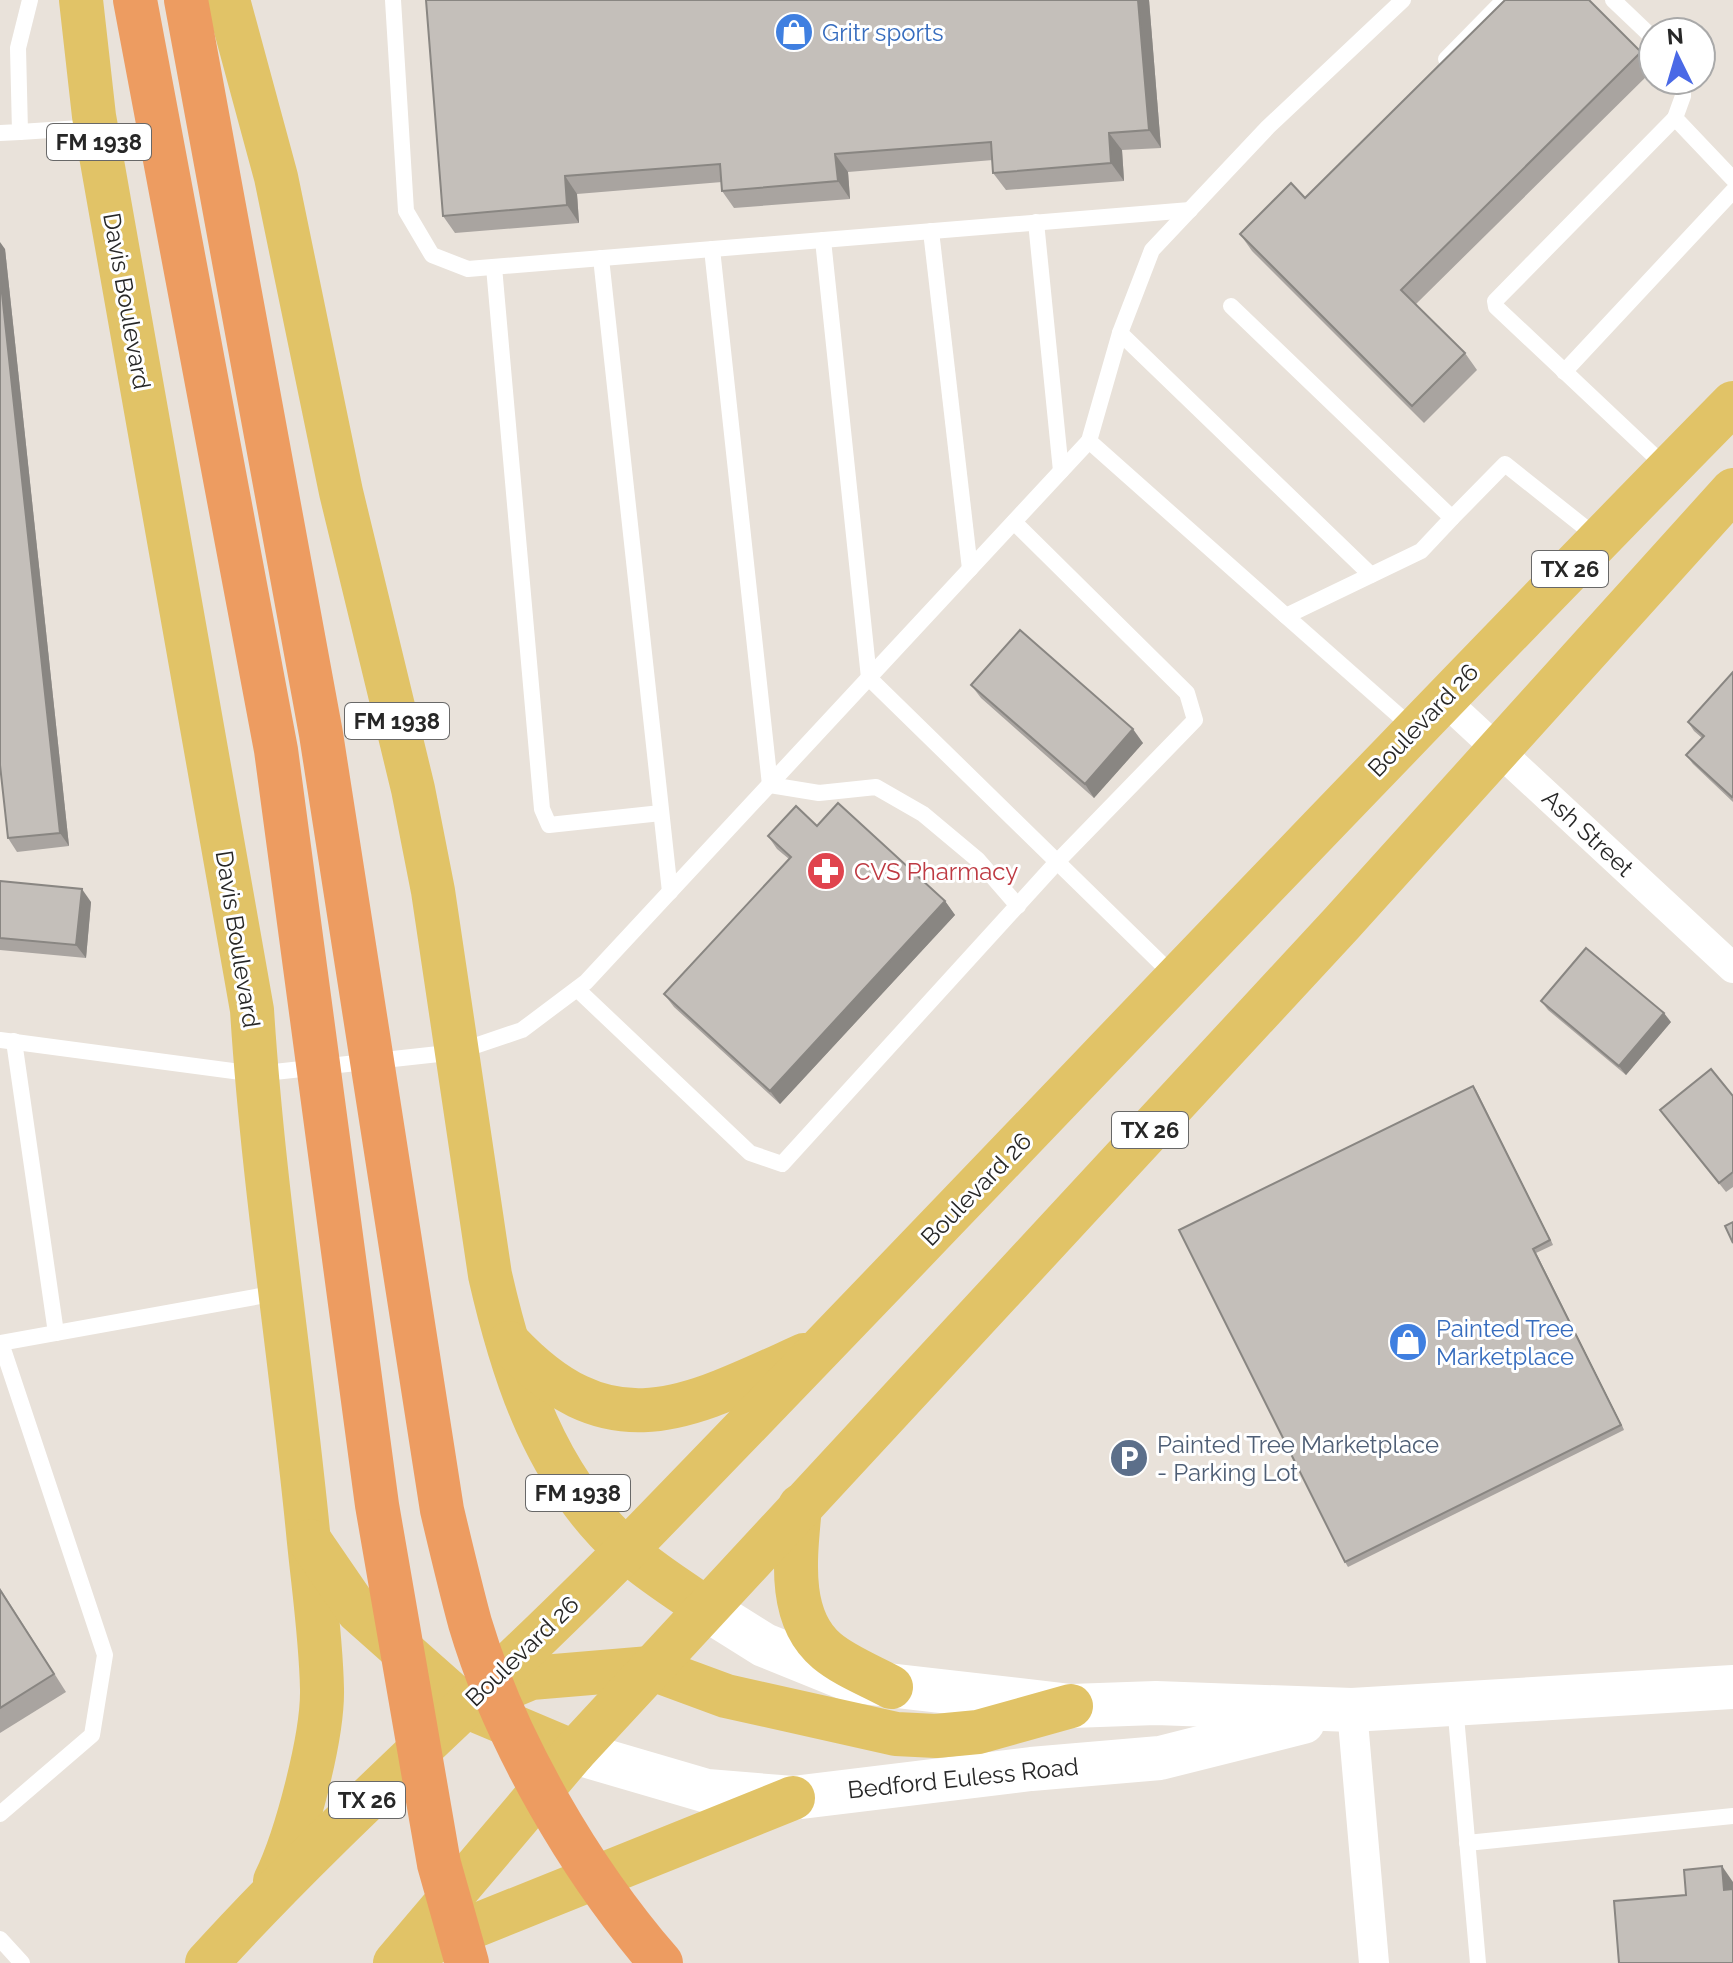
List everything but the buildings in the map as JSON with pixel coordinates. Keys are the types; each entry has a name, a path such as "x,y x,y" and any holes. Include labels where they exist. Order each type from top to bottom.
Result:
{"highway":[{"path":"135,0 276,750 377,1505 439,1864 467,1963"},
{"path":"186,0 321,734 442,1510 471,1626 517,1741 561,1824 627,1924 661,1963"}],"main road":[{"name":"Davis Boulevard","path":"81,0 96,127 252,1010 256,1074 308,1538 358,1611 465,1706 574,1752"},
{"name":"FM 1938","path":"228,0 276,177 341,492 413,789 433,891 490,1275 504,1337 530,1415 551,1455 590,1511 626,1550 705,1608"},
{"name":"Boulevard 26","path":"207,1963 269,1894 626,1550 1428,714 1733,403"},
{"name":"TX 26","path":"397,1960 574,1752 650,1668 1499,751 1733,490"},
{"path":"504,1337 539,1374 571,1394 614,1408 655,1411 711,1398 825,1346"},
{"path":"800,1506 795,1569 804,1619 814,1638 829,1653 891,1687"},
{"path":"269,1894 290,1851 312,1758 323,1691 308,1538"},
{"name":"Bedford Euless Road","path":"705,1608 764,1645 807,1665 853,1681 1071,1706 1156,1703 1352,1710 1733,1687"},
{"path":"465,1706 531,1678 650,1668 726,1696 896,1734 936,1736 978,1732 1071,1706"},
{"name":"Bedford Euless Road","path":"574,1752 707,1791 793,1798 1031,1769 1160,1758 1352,1710"},
{"path":"397,1960 793,1798"}],"street":[{"name":"Ash Street","path":"1428,714 1499,751 1731,962"},
{"path":"1352,1710 1374,1963"}],"lane":[{"path":"20,132 18,48 30,0"},
{"path":"393,0 406,211 432,255 468,269 1190,210"},
{"path":"56,1333 7,1040 256,1074 457,1052 522,1030 577,989 1089,441 1120,333 1152,250 1268,127 1403,0"},
{"path":"1437,67 1504,0"},
{"path":"1613,0 1637,23"},
{"path":"1668,469 1496,307 1495,301 1675,118 1683,96"},
{"path":"1675,118 1733,179"},
{"path":"0,133 96,127"},
{"path":"1564,372 1733,191"},
{"path":"1036,222 1061,471"},
{"path":"931,231 970,569"},
{"path":"823,240 869,678 1177,979"},
{"path":"712,249 770,785"},
{"path":"601,258 670,892"},
{"path":"494,267 542,809 549,825 661,813"},
{"path":"1231,306 1452,518"},
{"path":"1120,333 1371,575"},
{"path":"1089,441 1286,616 1428,714"},
{"path":"1286,616 1421,551 1505,464 1599,539"},
{"path":"577,989 750,1153 782,1164 1057,862 1195,720 1187,693 1014,522"},
{"path":"770,785 819,793 876,787 923,814 978,860 1018,906"},
{"path":"0,1814 92,1735 105,1655 1,1343 282,1292"},
{"path":"1455,1704 1478,1963"},
{"path":"1467,1843 1733,1816"},
{"path":"0,1939 22,1963"}],"place":[{"name":"Gritr sports","path":"794,32"},
{"name":"CVS Pharmacy","path":"826,871"},
{"name":"Painted Tree Marketplace","path":"1408,1342"},
{"name":"Painted Tree Marketplace - Parking Lot","path":"1129,1458"}]}
